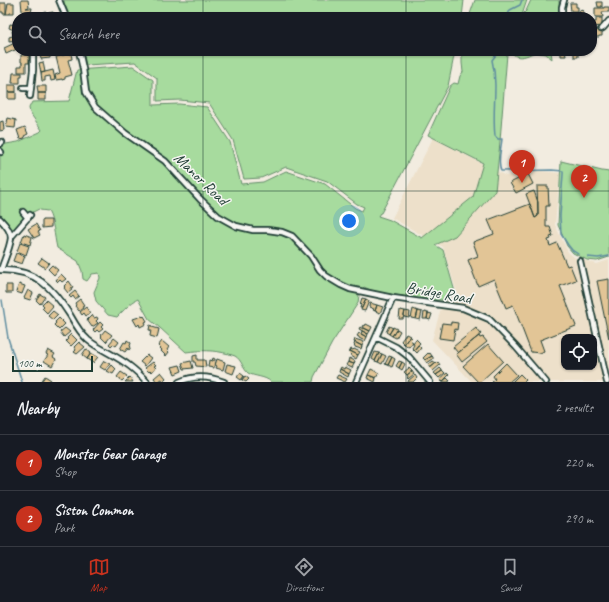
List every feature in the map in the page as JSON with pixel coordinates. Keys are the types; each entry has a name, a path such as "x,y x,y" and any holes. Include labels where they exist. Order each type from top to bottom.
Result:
{"street":[{"path":"59,0 64,12"},
{"path":"562,12 564,0"},
{"path":"601,29 609,21"},
{"path":"30,96 33,56"},
{"name":"Manor Road","path":"79,56 83,69 86,92 95,107 124,133 165,162 218,216 236,226 253,230 282,232 292,236 320,270 341,286 393,298"},
{"path":"23,88 31,88"},
{"path":"23,212 29,217 11,237 7,253 0,270 11,270 36,277 48,286 88,340 133,367 147,382"},
{"path":"0,219 7,226 11,237"},
{"path":"580,261 607,382"},
{"path":"356,382 393,298"},
{"name":"Bridge Road","path":"393,298 463,308 489,319 516,347 546,382"},
{"path":"376,337 396,347 409,357 430,382"},
{"path":"179,382 194,377 208,377 224,382"}],"shaded area":[{"path":"433,138 506,176 532,170 560,173 555,225 568,252 575,258 597,264 609,260 609,382 472,382 432,340 441,308 457,293 443,247 392,218"}],"green space":[{"path":"64,0 464,0 463,12 68,12"},
{"path":"475,0 527,0 523,12 471,12"},
{"path":"531,0 559,0 559,12 525,12"},
{"path":"84,56 454,56 448,86 381,213 378,216 390,220 422,238 473,197 483,163 428,135 450,86 454,83 458,84 460,76 463,72 462,56 507,56 495,191 455,236 435,245 443,250 455,292 446,300 429,300 375,292 364,287 358,294 358,303 332,343 314,377 313,382 271,382 248,373 239,360 234,356 213,351 186,352 149,319 138,299 130,304 117,317 108,315 96,301 94,292 100,278 99,273 92,274 87,281 83,279 78,261 57,248 53,224 48,211 39,209 29,214 23,210 21,213 24,217 22,222 19,226 13,229 10,228 8,223 0,216 0,149 6,144 18,142 42,130 30,113 29,108 32,102 69,101 77,70 133,66 153,80 153,105 179,104 207,107 230,142 241,184 263,182 286,171 325,184 355,208 362,211 364,207 357,204 327,181 286,167 261,178 244,179 233,140 209,103 180,100 157,101 157,78 135,62 86,65"},
{"path":"561,161 609,172 609,257 597,261 587,260 573,253 567,246 558,225"}],"building":[{"path":"21,0 28,0 29,7 26,8 32,8 31,12 22,11"},
{"path":"597,2 602,2 602,7 598,7"},
{"path":"0,3 6,3 6,14 0,12"},
{"path":"8,3 14,3 14,12 6,14"},
{"path":"570,3 576,3 578,11 571,11"},
{"path":"609,7 609,12 602,12 603,17 597,17 595,8"},
{"path":"597,18 602,18 602,26 597,27"},
{"path":"10,24 12,24 12,29 9,28"},
{"path":"597,30 602,30 602,36 597,37"},
{"path":"12,36 12,41 9,41 9,37"},
{"path":"12,44 12,51 6,54 4,48"},
{"path":"21,56 29,56 29,63 26,63 26,72 18,72 18,66 22,66"},
{"path":"40,56 50,56 50,58 41,59"},
{"path":"72,56 72,59 68,60 72,75 65,77 65,79 62,80 56,80 55,75 60,73 56,57"},
{"path":"43,62 45,72 41,73 39,63"},
{"path":"53,70 55,80 51,81 50,76 45,77 45,81 42,81 41,73"},
{"path":"13,73 22,73 22,76 20,76 20,83 12,83"},
{"path":"8,85 16,85 16,92 8,92"},
{"path":"37,86 46,86 46,93 38,93"},
{"path":"8,92 16,92 16,99 8,99"},
{"path":"38,93 46,93 46,100 38,100"},
{"path":"8,118 16,120 15,128 6,127"},
{"path":"3,121 4,130 0,131 0,122"},
{"path":"25,127 28,134 24,136 25,138 20,139 17,130"},
{"path":"528,174 533,184 516,193 510,183"},
{"path":"537,186 548,186 549,206 546,206 546,227 550,227 553,236 548,240 550,246 557,243 567,266 570,265 576,280 560,286 576,326 540,340 544,351 540,353 531,352 513,305 506,308 494,279 478,286 468,260 478,256 473,242 494,234 488,220 530,204 535,218 538,216"},
{"path":"534,191 538,202 538,216 535,218 526,194"},
{"path":"42,220 51,220 51,227 42,228"},
{"path":"36,224 40,231 38,232 40,235 34,238 28,229"},
{"path":"24,234 32,237 30,245 21,242"},
{"path":"20,243 29,246 26,255 17,251"},
{"path":"16,253 25,256 22,264 13,261"},
{"path":"42,258 49,263 45,268 38,263"},
{"path":"52,265 58,270 54,275 48,269"},
{"path":"61,274 66,279 62,282 60,280 58,282 56,280"},
{"path":"609,279 609,339 597,281"},
{"path":"69,281 73,287 68,293 64,286"},
{"path":"19,284 25,286 22,294 16,292"},
{"path":"6,285 12,285 12,293 6,293"},
{"path":"28,290 33,293 30,300 24,298"},
{"path":"75,291 79,296 75,299 73,296 71,298 69,296"},
{"path":"40,294 45,297 40,304 36,300"},
{"path":"362,298 366,299 362,308 360,308 360,304"},
{"path":"80,299 84,305 79,311 75,306 75,303"},
{"path":"366,299 369,301 365,311 361,310"},
{"path":"46,300 53,306 47,313 42,308 44,306 42,304"},
{"path":"370,303 377,305 375,311 369,307"},
{"path":"377,305 383,307 380,313 375,311"},
{"path":"86,307 90,313 86,316 84,313 82,315 80,312"},
{"path":"413,309 418,311 416,319 411,318"},
{"path":"400,310 405,311 403,319 399,319"},
{"path":"53,311 58,315 53,320 48,316"},
{"path":"405,311 410,312 409,318 404,317"},
{"path":"418,311 422,312 420,320 416,319"},
{"path":"424,312 428,313 427,319 423,319"},
{"path":"428,313 432,314 430,320 427,319"},
{"path":"92,315 94,318 97,317 98,319 96,321 98,323 92,327 87,320"},
{"path":"144,316 147,321 145,322 146,324 140,327 139,324 137,326 133,319"},
{"path":"59,318 65,324 59,330 54,325"},
{"path":"100,322 103,325 101,327 103,329 99,332 97,330 95,332 93,330"},
{"path":"451,322 458,323 453,340 439,338 442,323 451,324"},
{"path":"366,324 372,327 370,331 362,327"},
{"path":"150,325 159,329 157,338 150,336"},
{"path":"389,326 393,328 389,334 386,332"},
{"path":"360,327 370,331 368,334 359,329"},
{"path":"393,327 397,329 392,336 389,334"},
{"path":"65,328 70,332 64,337 60,332"},
{"path":"476,328 481,334 458,353 453,347"},
{"path":"397,329 400,331 396,338 392,336"},
{"path":"105,330 112,335 106,342 101,337"},
{"path":"362,331 368,334 367,337 361,334"},
{"path":"359,333 367,337 365,341 357,336"},
{"path":"71,334 77,340 71,346 66,341"},
{"path":"406,334 410,336 404,344 401,341"},
{"path":"410,336 412,338 410,340 413,342 409,347 404,344"},
{"path":"479,336 480,338 483,337 487,342 462,362 456,354"},
{"path":"114,338 119,342 116,346 113,344 111,346 109,344"},
{"path":"355,339 364,342 362,346 354,342"},
{"path":"416,339 420,343 414,350 412,348"},
{"path":"127,340 131,343 131,347 125,352 120,349"},
{"path":"162,341 169,347 167,350 169,352 166,356 158,346"},
{"path":"79,342 85,347 77,354 74,352 76,350 74,347"},
{"path":"355,342 362,346 361,349 355,347"},
{"path":"488,344 503,361 480,382 478,382 463,366"},
{"path":"418,345 421,348 417,353 414,350"},
{"path":"86,349 91,353 87,359 82,355"},
{"path":"351,349 360,352 358,355 350,351"},
{"path":"48,350 55,354 53,357 56,359 52,366 44,361 48,355 46,354"},
{"path":"350,351 358,355 356,359 351,356 349,353"},
{"path":"375,352 379,353 375,361 372,359"},
{"path":"91,353 98,357 93,363 87,359"},
{"path":"379,353 382,354 378,362 375,361"},
{"path":"428,353 432,356 425,360 423,358"},
{"path":"382,354 386,356 382,364 378,362"},
{"path":"147,355 151,358 145,366 140,362"},
{"path":"197,355 197,360 205,360 206,367 196,366 195,362 193,362 193,356"},
{"path":"389,356 392,357 388,365 385,364"},
{"path":"432,356 433,359 427,363 425,360"},
{"path":"392,357 395,359 392,367 388,365"},
{"path":"213,358 215,359 214,368 208,367 209,360 212,361"},
{"path":"349,358 355,361 354,364 348,362"},
{"path":"217,359 225,362 223,370 216,368 217,366 215,365"},
{"path":"104,361 110,364 105,370 100,367"},
{"path":"191,361 193,368 184,369 182,363"},
{"path":"399,361 402,362 399,368 396,366"},
{"path":"433,361 436,363 430,368 428,365"},
{"path":"153,362 156,365 154,366 156,368 149,372 145,368"},
{"path":"348,362 354,364 352,368 346,365"},
{"path":"402,362 405,364 402,370 399,368"},
{"path":"438,362 440,365 433,371 430,368"},
{"path":"506,363 517,375 509,382 492,382 495,379 493,376"},
{"path":"227,364 236,366 233,374 225,371"},
{"path":"112,365 116,369 113,374 107,371"},
{"path":"180,365 182,371 175,374 172,367"},
{"path":"341,367 351,370 349,374 340,369"},
{"path":"409,368 412,371 407,375 404,372"},
{"path":"440,368 442,371 436,375 434,373"},
{"path":"340,369 349,374 348,377 339,372"},
{"path":"371,369 379,373 376,378 368,375"},
{"path":"412,371 414,374 408,379 407,375"},
{"path":"442,371 445,373 439,378 436,375"},
{"path":"121,372 127,376 122,381 117,377"},
{"path":"161,372 166,378 163,381 162,379 157,382 154,378"},
{"path":"240,373 244,376 241,380 237,377"},
{"path":"447,373 449,375 442,382 440,379"},
{"path":"520,374 526,380 524,382 512,382"},
{"path":"338,375 347,379 345,382 336,378"},
{"path":"368,375 376,378 375,382 367,378"},
{"path":"415,375 417,378 413,382 408,382 408,381"},
{"path":"45,376 51,380 50,382 41,382"},
{"path":"245,376 249,379 246,382 242,380"},
{"path":"130,377 133,382 125,382"},
{"path":"447,378 450,381 442,382"}],"waterway":[{"path":"509,12 510,10 520,5 522,0"},
{"path":"495,56 492,60 495,82 494,117 495,136 498,139 502,139 499,160 501,171 563,171 560,216 561,234 572,250 578,254"},
{"path":"588,257 598,258 609,256"},
{"path":"2,300 8,338 22,382"}],"place":[{"name":"Monster Gear Garage","path":"522,183"},
{"name":"Siston Common","path":"584,198"}]}
